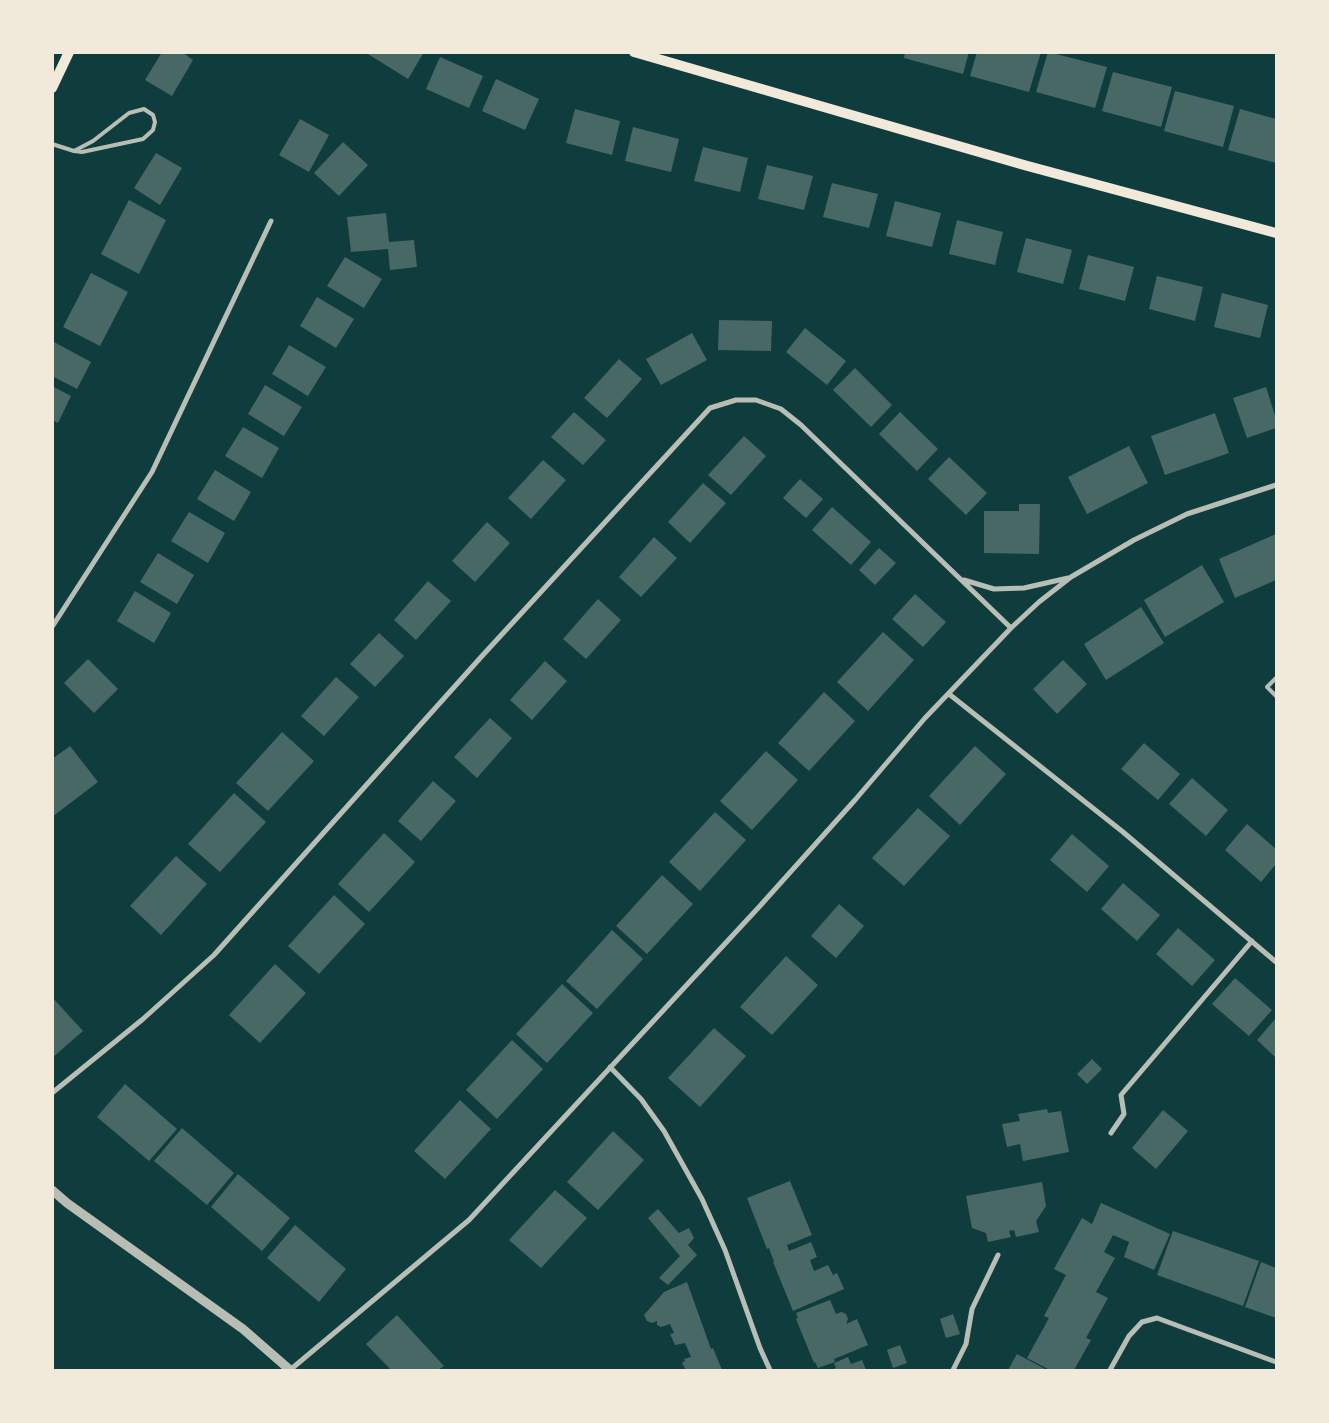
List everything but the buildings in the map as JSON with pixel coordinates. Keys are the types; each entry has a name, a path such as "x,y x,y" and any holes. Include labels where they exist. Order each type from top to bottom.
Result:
{"main road":[{"path":"52,88 69,52"},
{"path":"634,52 1024,164 1276,233"}],"street":[{"path":"52,627 152,472 271,221"},
{"path":"52,1093 143,1019 214,955 475,663 710,408 736,400 756,400 781,410 801,425 1011,628"},
{"path":"52,1190 67,1203 243,1329 290,1370 468,1220 766,900 925,718 1011,628 1039,602 1070,577 1134,540 1188,514 1275,487"},
{"path":"961,579 994,589 1024,588 1070,577"},
{"path":"949,694 1123,832 1276,962"},
{"path":"1111,1133 1124,1114 1121,1095 1252,941"},
{"path":"610,1067 640,1099 664,1131 702,1199 725,1250 760,1348 770,1370"},
{"path":"953,1370 966,1344 972,1310 998,1255"},
{"path":"1110,1370 1129,1336 1142,1322 1157,1318 1276,1362"}],"lane":[{"path":"52,144 74,151 82,152 143,139 153,130 155,122 153,115 144,109 129,113 93,141 74,151"},
{"path":"1276,678 1267,687 1276,696"}]}
